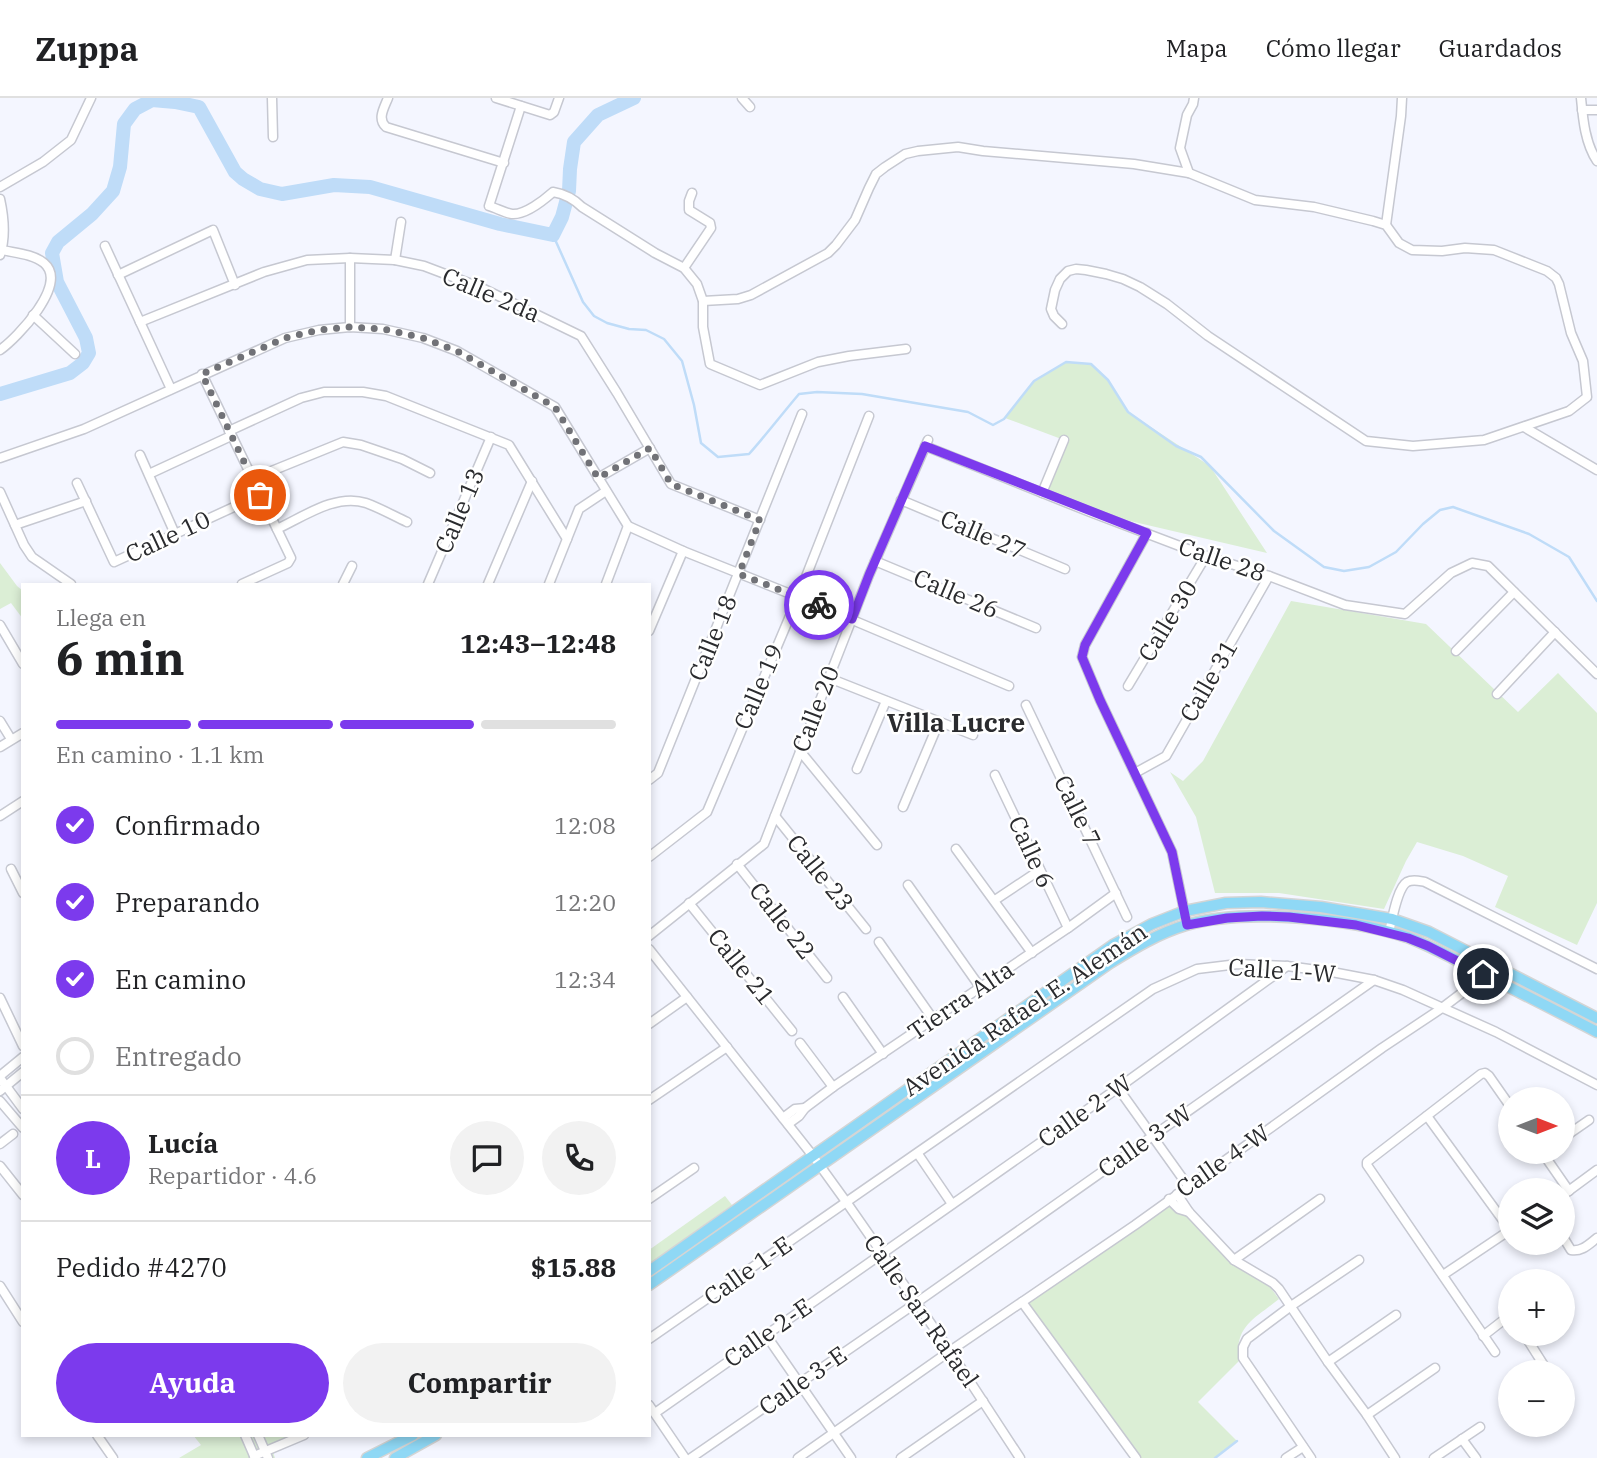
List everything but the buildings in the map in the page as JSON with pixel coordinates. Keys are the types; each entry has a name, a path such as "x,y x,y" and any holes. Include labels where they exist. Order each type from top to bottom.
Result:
{"main road":[{"name":"Avenida Rafael E. Alemán","path":"651,1269 1113,945 1152,924 1185,911 1226,903 1261,902 1321,907 1392,919 1429,932 1597,1018"},
{"name":"Avenida Rafael E. Alemán","path":"651,1283 1110,963 1156,937 1187,925 1227,918 1262,916 1319,920 1389,932 1428,946 1597,1032"},
{"path":"367,1458 409,1437"},
{"path":"395,1458 432,1437"}],"street":[{"path":"0,187 43,162 71,140 91,98"},
{"path":"272,98 273,137"},
{"path":"388,98 381,119 386,127 504,163"},
{"path":"496,98 552,114 555,113 559,98"},
{"path":"742,98 750,107"},
{"path":"1189,173 1180,148 1187,115 1194,98"},
{"path":"1386,225 1402,98"},
{"path":"1581,98 1590,151 1597,161"},
{"path":"522,106 489,206 512,214 520,213 540,203 553,192 560,193 655,253 684,268 697,284 703,301 710,364 760,385 818,362 906,349"},
{"path":"1582,110 1597,110"},
{"path":"703,301 738,299 751,295 828,253 855,220 876,174 897,159 918,150 958,147 1134,164 1189,173 1255,200 1314,206 1373,220 1386,225 1399,243 1412,250 1494,250 1547,271 1559,284 1571,333 1583,360 1587,397 1569,411 1484,440 1413,446 1366,441 1208,336 1140,287 1106,274 1076,269 1068,271 1055,290 1051,309 1062,324"},
{"path":"684,268 711,228 710,223 689,210 692,193"},
{"path":"0,199 3,218 1,253 30,256 48,267 51,278 46,296 33,315 20,332 0,350"},
{"path":"396,260 401,222"},
{"path":"118,275 213,230 235,285"},
{"path":"105,246 171,389"},
{"path":"349,327 350,258"},
{"name":"Calle 2da","path":"140,322 264,272 307,260 396,260 424,266 482,288 581,336 671,484 760,520"},
{"path":"33,315 75,354"},
{"path":"0,458 84,429 285,338 319,330 349,327 383,329 423,338 457,351 555,407 628,526 1009,686"},
{"path":"202,374 291,558 288,563 244,583"},
{"path":"149,474 301,398 324,392 363,392 386,396 509,445 568,539"},
{"name":"Calle 18","path":"651,778 658,773 802,414"},
{"name":"Calle 19","path":"651,855 707,812 798,597 869,416"},
{"path":"1524,427 1597,470"},
{"name":"Calle 13","path":"428,583 491,437"},
{"path":"1042,493 1064,440"},
{"path":"252,479 343,442 361,445 402,459 430,473"},
{"name":"Calle 28","path":"926,443 1042,493 1206,556 1345,605 1405,614 1451,573 1472,563 1488,566 1514,592"},
{"name":"Calle 20","path":"651,934 764,844 875,561 926,443"},
{"path":"598,478 650,448"},
{"path":"140,455 175,534"},
{"path":"488,583 532,481"},
{"path":"15,525 86,501 77,483"},
{"path":"549,583 579,509 606,491"},
{"path":"0,492 32,557 69,583"},
{"name":"Calle 10","path":"86,501 114,562 260,495"},
{"path":"276,528 329,504 345,500 364,502 407,522"},
{"name":"Calle 27","path":"901,500 1065,569"},
{"path":"606,583 628,526"},
{"path":"1147,533 1085,645 1082,657 1172,852 1187,925"},
{"path":"651,626 683,551"},
{"name":"Calle 30","path":"1128,687 1206,556"},
{"name":"Calle 26","path":"875,561 1036,628"},
{"path":"344,583 352,566"},
{"name":"Calle 31","path":"1135,773 1166,756 1269,576"},
{"path":"1456,651 1514,592 1597,674"},
{"path":"0,625 21,661"},
{"path":"1497,694 1555,632"},
{"path":"829,678 973,735"},
{"path":"857,769 886,701"},
{"name":"Calle 7","path":"1026,705 1127,917"},
{"path":"0,721 11,739"},
{"path":"903,807 939,722"},
{"path":"0,747 21,734"},
{"path":"800,751 877,845"},
{"name":"Calle 6","path":"995,775 1068,928"},
{"path":"0,816 21,802"},
{"name":"Calle 23","path":"775,816 866,929"},
{"path":"956,849 1032,953"},
{"name":"Calle 22","path":"737,864 827,978"},
{"path":"11,869 21,889"},
{"path":"995,901 1040,870"},
{"path":"1389,932 1401,890 1405,883 1414,880 1425,882 1597,969"},
{"path":"908,885 980,987"},
{"name":"Tierra Alta","path":"785,1121 799,1116 805,1108 833,1087 1116,893"},
{"name":"Calle 21","path":"689,903 792,1031"},
{"path":"878,942 933,1019"},
{"name":"Calle San Rafael","path":"651,952 813,1156 950,1351 1020,1458"},
{"name":"Calle 4-W","path":"797,1458 1442,1008 1475,983 1489,963"},
{"name":"Calle 1-W","path":"847,1203 1153,989 1198,969 1238,964 1287,966 1374,980 1403,990 1496,1032 1597,1085"},
{"name":"Calle 2-W","path":"882,1253 1287,966"},
{"name":"Calle 3-W","path":"916,1303 1374,980"},
{"path":"651,1023 687,997"},
{"path":"843,997 883,1054"},
{"path":"0,998 21,1042"},
{"path":"800,1043 833,1087"},
{"path":"651,1099 727,1047"},
{"path":"1,1083 21,1059"},
{"path":"1,1083 21,1073"},
{"path":"1495,1352 1367,1165 1368,1159 1481,1074 1489,1076 1498,1089"},
{"path":"1,1083 21,1107"},
{"path":"1118,1088 1188,1186"},
{"path":"0,1101 21,1126"},
{"path":"1427,1116 1498,1214"},
{"path":"1575,1130 1589,1120"},
{"path":"0,1144 13,1134"},
{"path":"918,1154 952,1204"},
{"path":"0,1167 21,1193"},
{"path":"651,1198 694,1168"},
{"path":"1575,1186 1597,1170"},
{"path":"1173,1197 1234,1260 1273,1283 1395,1458"},
{"path":"1234,1260 1320,1199"},
{"name":"Calle 1-E","path":"651,1338 847,1203"},
{"path":"1443,1275 1498,1238"},
{"path":"1575,1251 1580,1251 1597,1238"},
{"name":"Calle 2-E","path":"655,1413 882,1253"},
{"path":"1311,1458 1244,1359 1244,1348 1247,1339 1359,1260"},
{"path":"0,1286 21,1319"},
{"path":"1023,1302 1136,1458"},
{"name":"Calle 3-E","path":"691,1458 916,1303"},
{"path":"1328,1362 1396,1315"},
{"path":"1483,1335 1498,1324"},
{"path":"765,1335 851,1458"},
{"path":"1367,1415 1435,1368"},
{"path":"901,1458 983,1401"},
{"path":"651,1408 685,1458"},
{"path":"1434,1458 1480,1427"},
{"path":"98,1437 113,1458"},
{"path":"246,1437 254,1457 266,1455 300,1437"},
{"path":"259,1437 266,1455"},
{"path":"1462,1439 1476,1458"},
{"path":"1286,1458 1303,1447"}],"green space":[{"path":"1066,362 1091,364 1108,380 1128,412 1210,466 1267,553 1130,521 1042,493 1064,440 1005,418 1034,381"},
{"path":"0,563 21,589 21,616 11,603 0,609"},
{"path":"1291,601 1426,624 1518,712 1558,673 1597,713 1597,903 1577,945 1495,907 1508,876 1463,856 1417,842 1384,909 1279,893 1215,893 1196,817 1170,772 1183,781 1203,761"},
{"path":"725,1196 732,1205 651,1263 651,1249"},
{"path":"1167,1201 1264,1279 1279,1299 1248,1324 1240,1339 1239,1361 1198,1402 1237,1441 1215,1458 1136,1458 1022,1302"},
{"path":"195,1437 303,1437 273,1452 275,1458 179,1458 201,1445"}],"waterway":[{"path":"0,394 70,373 83,363 89,353 86,338 57,282 52,253 58,242 92,214 113,191 120,167 124,124 135,109 152,100 199,107 235,172 260,189 282,194 334,185 370,187 500,224 553,235 562,217 569,191 574,142 598,115 634,98"},
{"path":"553,235 583,302 594,316 629,329 646,330 664,339 682,361 701,443 718,457 749,454 799,394 862,394 968,412 993,425 1004,419 1034,381 1066,362 1091,364 1108,380 1128,412 1176,446 1201,457 1274,531 1324,567 1344,571 1369,567 1396,552 1440,510 1453,507 1529,534 1569,557 1597,601"},
{"path":"1215,1458 1237,1441"}],"way so far":[{"path":"260,495 202,374 285,338 319,330 349,327 383,329 423,338 457,351 555,407 598,478 650,448 671,484 760,520 739,574 819,605"}],"district":[{"name":"Villa Lucre","path":"956,723"}],"route":[{"path":"819,605 852,619 925,446 1147,533 1085,645 1082,657 1172,852 1187,925 1227,918 1262,916 1356,925 1408,938 1483,974"}]}
